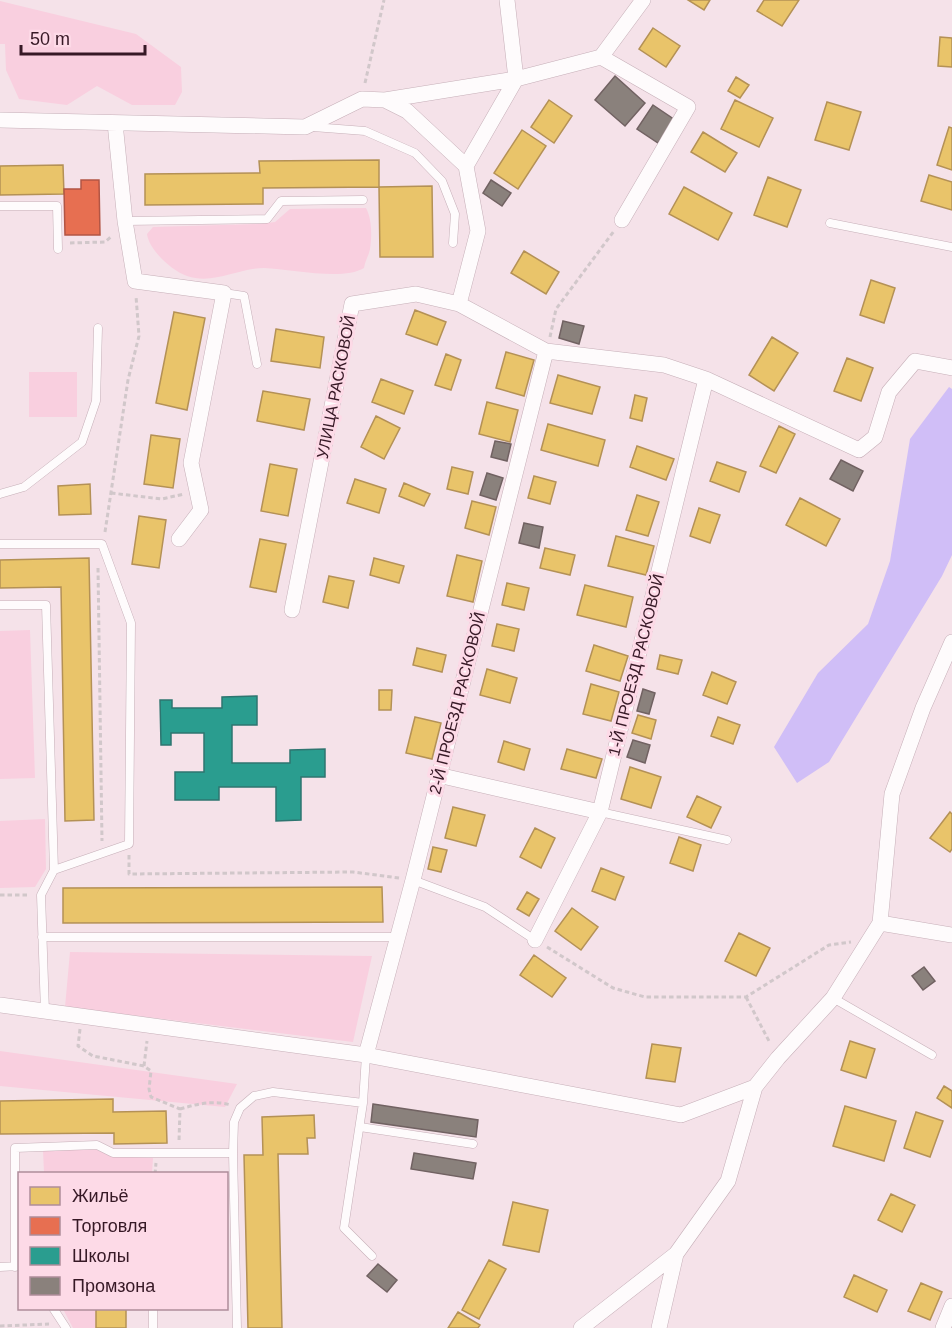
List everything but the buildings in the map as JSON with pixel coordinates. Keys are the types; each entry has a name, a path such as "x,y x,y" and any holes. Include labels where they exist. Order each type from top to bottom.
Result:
{"street":[{"path":"466,166 516,79 507,0"},
{"path":"0,120 305,127 362,99 385,100 516,79 601,57 644,0"},
{"path":"601,57 688,107 622,220"},
{"path":"385,100 407,111 466,166 478,231 459,304 546,351 664,365 706,379 859,450 875,437 889,392 915,361 952,368"},
{"path":"115,123 125,221 135,281 224,293 191,463 201,510 179,539"},
{"name":"УЛИЦА РАСКОВОЙ","path":"292,610 352,304 416,294 459,304"},
{"name":"2-Й ПРОЕЗД РАСКОВОЙ","path":"366,1055 413,880 546,351"},
{"name":"1-Й ПРОЕЗД РАСКОВОЙ","path":"535,940 600,812 706,379"},
{"path":"581,1328 676,1254 728,1181 755,1087 832,998 880,923 892,794 923,708 952,642"},
{"path":"438,775 600,812"},
{"path":"880,923 952,934"},
{"path":"0,1005 366,1055 681,1115 755,1087"},
{"path":"659,1328 676,1254"},
{"path":"943,1328 952,1306"}],"lane":[{"path":"305,127 365,131 415,153 442,181 455,214 453,243"},
{"path":"125,221 267,219 281,201 363,200"},
{"path":"0,206 57,206 58,246"},
{"path":"830,223 952,247"},
{"path":"224,293 244,296 257,364"},
{"path":"0,494 24,487 82,442 96,401 98,328"},
{"path":"0,544 102,544 131,623 129,844 54,870"},
{"path":"0,605 46,604 54,870 41,895 45,1011"},
{"path":"600,812 727,840"},
{"path":"413,880 485,907 535,940"},
{"path":"42,937 398,937"},
{"path":"832,998 932,1055"},
{"path":"366,1055 360,1127 344,1227 372,1256"},
{"path":"237,1328 230,1209 234,1122 240,1108 254,1096 273,1092 363,1103"},
{"path":"360,1127 474,1144"},
{"path":"0,1267 17,1266 15,1148 97,1145 113,1152 233,1153"},
{"path":"54,1310 65,1326"},
{"path":"153,1310 153,1328"}],"path":[{"path":"362,99 384,0"},
{"path":"546,351 556,309 622,220"},
{"path":"58,246 105,242 125,221"},
{"path":"102,854 98,571 128,380 139,336 135,281"},
{"path":"111,493 162,499 197,492"},
{"path":"129,844 129,874 353,873 413,880"},
{"path":"0,895 41,895"},
{"path":"535,940 613,988 645,997 746,997 829,945 868,940"},
{"path":"746,997 778,1058"},
{"path":"144,1066 149,1026"},
{"path":"78,1046 93,1056 144,1066 151,1071 149,1089 151,1097 180,1109 195,1104 220,1102 240,1108"},
{"path":"178,1152 180,1109"},
{"path":"0,1326 65,1326"}],"shaded area":[{"path":"0,1 136,34 181,67 182,92 175,105 132,105 97,86 67,105 19,99 6,70 5,44 0,44"},
{"path":"366,208 371,239 364,268 343,274 264,268 207,279 187,276 168,265 152,247 147,234 153,227 275,222 290,209"},
{"path":"29,372 77,372 77,417 29,417"},
{"path":"949,387 952,389 952,555 942,576 829,762 797,783 774,747 818,673 868,624 890,561 910,439"},
{"path":"30,630 35,778 0,779 0,631"},
{"path":"45,819 46,869 35,887 0,888 0,821"},
{"path":"70,952 372,956 353,1042 65,1007"},
{"path":"0,1051 237,1084 225,1107 0,1086"},
{"path":"96,1149 112,1156 153,1158 152,1172 44,1172 43,1150"},
{"path":"64,1310 96,1310 96,1328 73,1328"}]}
